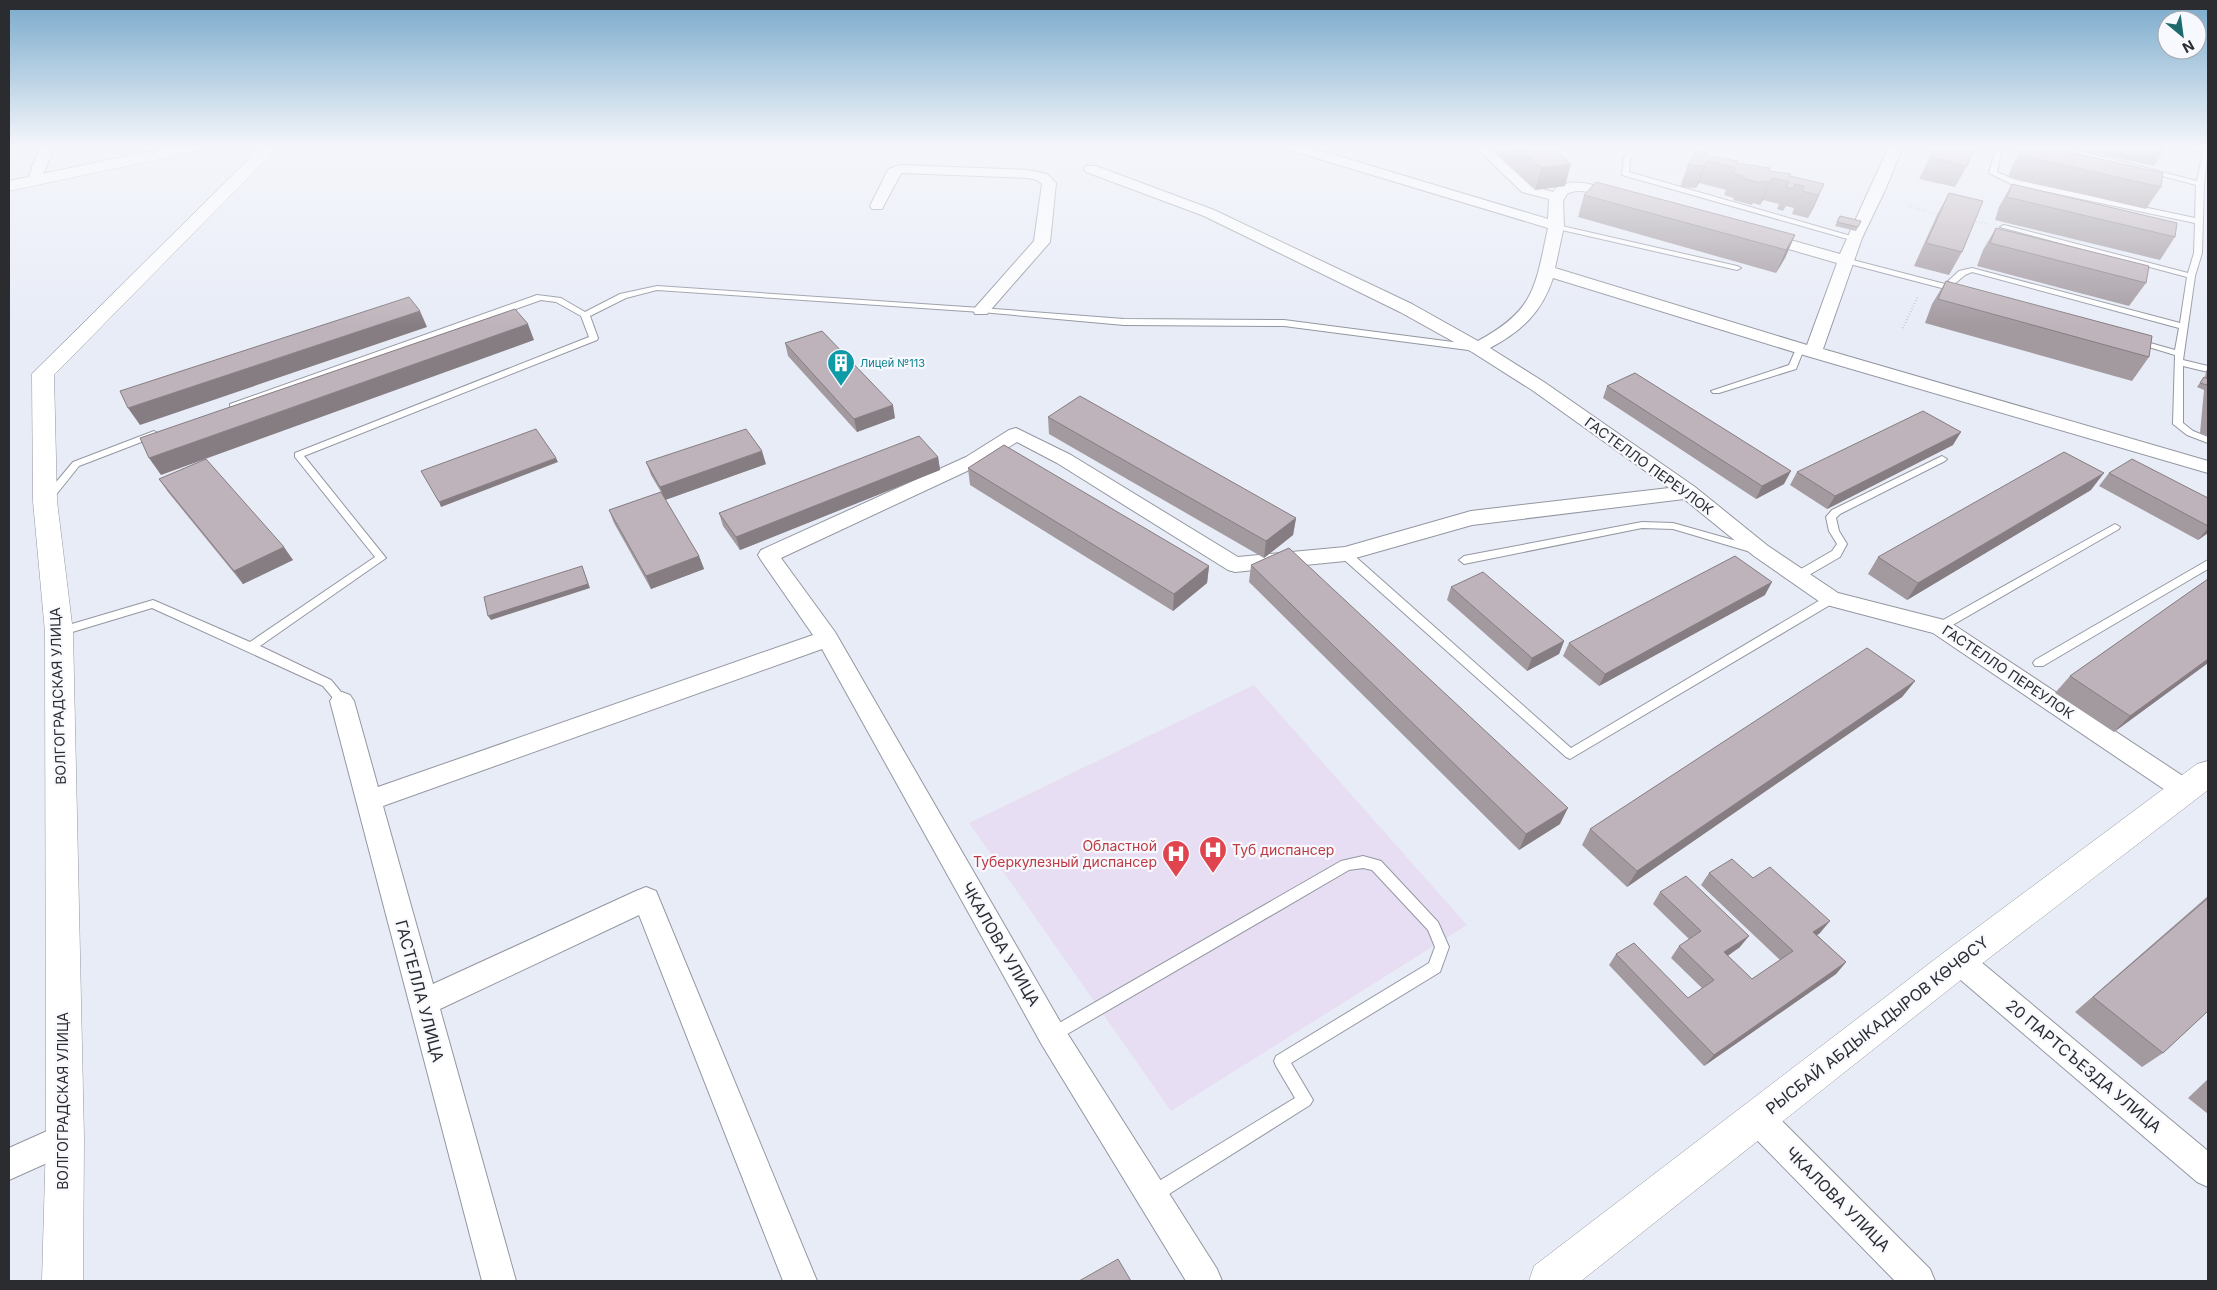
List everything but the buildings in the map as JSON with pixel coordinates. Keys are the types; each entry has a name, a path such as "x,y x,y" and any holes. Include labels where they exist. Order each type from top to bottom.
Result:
{"street":[{"name":"ВОЛГОГРАДСКАЯ УЛИЦА","path":"62,1281 65,1139 59,632 45,501 43,374 211,206"},
{"path":"981,310 1042,242 1046,206"},
{"name":"ГАСТЕЛЛО ПЕРЕУЛОК","path":"1191,206 1390,300 1478,348 1538,386 1688,492 1761,551 1831,599 1940,626 2197,782"},
{"path":"1490,206 1556,226"},
{"path":"1478,348 1499,338 1527,314 1536,301 1547,270 1556,226 1557,206"},
{"path":"1806,350 1854,238 1870,206"},
{"path":"1749,234 1845,260"},
{"path":"1547,270 1806,350 2208,467"},
{"name":"ЧКАЛОВА УЛИЦА","path":"1205,1281 1052,1034 827,638 768,555 973,461 1016,434 1064,459 1235,566 1345,554"},
{"path":"1345,554 1471,518 1688,492"},
{"path":"369,800 827,638"},
{"name":"ГАСТЕЛЛА УЛИЦА","path":"342,701 422,1003 499,1281"},
{"name":"РЫСБАЙ АБДЫКАДЫРОВ КӨЧӨСҮ","path":"1550,1281 1959,962 2197,782"},
{"path":"422,1003 646,899 800,1281"},
{"name":"20 ПАРТСЪЕЗДА УЛИЦА","path":"1959,962 2208,1172"},
{"name":"ЧКАЛОВА УЛИЦА","path":"1757,1118 1918,1281"},
{"path":"9,1164 65,1139"}],"lane":[{"path":"1740,206 1854,238"},
{"path":"2128,206 2198,221"},
{"path":"2199,206 2198,253 2191,276 2182,326 2179,358 2178,424 2190,433 2208,440"},
{"path":"1556,226 1737,268"},
{"path":"2004,227 2191,276"},
{"path":"2198,253 2208,255"},
{"path":"1845,260 1966,293"},
{"path":"1947,288 1962,273 1972,270 2182,326"},
{"path":"585,314 623,296 657,288 981,310 1124,322 1284,323 1478,348"},
{"path":"223,410 540,297 558,300 585,314 594,338 298,456 381,558 251,647"},
{"path":"2123,338 2208,369"},
{"path":"1716,391 1793,366 1806,350"},
{"path":"45,501 76,464 167,430"},
{"path":"1798,576 1836,554 1842,544 1834,531 1831,517 1836,512 1942,459"},
{"path":"1464,560 1642,525 1673,526 1761,551"},
{"path":"1940,626 2115,527"},
{"path":"1345,554 1570,754 1831,599"},
{"path":"2039,663 2208,564"},
{"path":"59,632 153,604 327,683 342,701"},
{"path":"1052,1034 1346,865 1362,862 1376,865 1433,926 1442,947 1435,968 1281,1061 1305,1100 1152,1194"}],"path":[{"path":"1909,206 1942,215"},
{"path":"1969,220 2004,227"},
{"path":"1903,328 1918,296"}],"shaded area":[{"name":"Туб диспансер","path":"1254,685 1467,925 1171,1111 969,823"}],"place":[{"name":"Лицей №113","path":"841,387"},
{"name":"Туб диспансер","path":"1213,874"},
{"name":"Областной Туберкулезный диспансер","path":"1176,878"}]}
